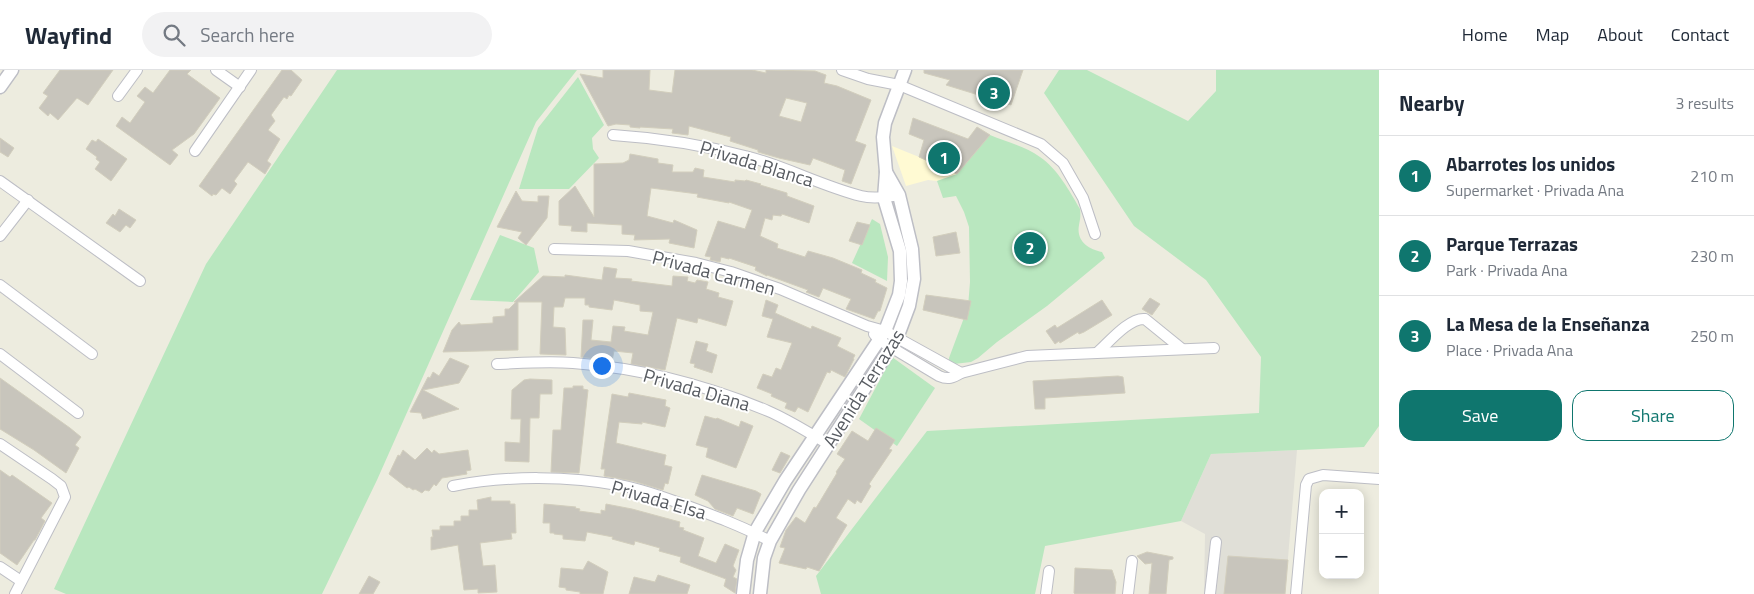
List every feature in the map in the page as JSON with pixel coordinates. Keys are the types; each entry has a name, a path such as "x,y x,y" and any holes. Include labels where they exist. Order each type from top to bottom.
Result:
{"street":[{"path":"1,84 12,70"},
{"path":"118,96 137,70"},
{"path":"216,70 240,87"},
{"path":"196,151 251,70"},
{"path":"842,70 868,79 898,85 1041,144 1063,163 1083,198 1095,234"},
{"name":"Avenida Terrazas","path":"743,594 746,560 755,532 814,436 882,336 897,301 901,281 900,251 884,198 886,172 883,137 885,123 904,70"},
{"name":"Privada Blanca","path":"613,135 650,137 683,142 741,155 862,196 884,198 898,195"},
{"name":"Avenida Terrazas","path":"760,594 764,558 770,541 828,444 894,342 909,306 914,279 912,249 898,195 886,172"},
{"path":"0,181 140,281"},
{"path":"0,236 28,200"},
{"name":"Privada Carmen","path":"554,249 628,251 696,263 731,272 780,289 867,326 894,342"},
{"path":"0,285 92,354"},
{"path":"1098,352 1131,323 1140,318 1145,319 1182,349"},
{"path":"894,342 961,373"},
{"path":"894,342 926,368 938,376 948,378 1027,356 1214,348"},
{"path":"0,354 78,413"},
{"path":"926,368 932,358"},
{"name":"Privada Diana","path":"496,364 572,363 629,370 679,380 769,412 828,444"},
{"path":"0,444 61,486 65,497 15,594"},
{"path":"1296,594 1306,485 1309,479 1323,475 1379,479"},
{"name":"Privada Elsa","path":"453,486 475,482 529,479 603,483 659,496 755,532 770,541"},
{"path":"1210,594 1216,542"},
{"path":"1128,594 1132,561"},
{"path":"0,567 21,581"},
{"path":"1046,594 1049,571"}],"shaded area":[{"path":"892,146 957,174 937,181 928,180 906,186"},
{"path":"1297,450 1285,594 1204,594 1205,534 1181,521 1211,454"}],"green space":[{"path":"337,70 577,70 536,122 377,480 322,594 66,594 54,589 206,264"},
{"path":"1059,70 1087,70 1188,121 1216,91 1216,70 1379,70 1379,426 1364,447 1211,454 1181,521 1045,546 1035,594 821,594 816,576 927,431 1259,413 1261,357 1206,280 1134,226 1044,93"},
{"path":"578,77 604,125 592,138 593,149 599,158 569,189 519,189 538,128"},
{"path":"990,135 1028,150 1052,167 1080,209 1079,236 1081,240 1092,249 1102,252 1105,258 1047,306 978,358 971,362 954,364 949,361 949,358 968,307 970,282 969,227 956,196 943,198 937,181 957,174"},
{"path":"872,219 880,224 888,257 887,281 852,263"},
{"path":"500,235 534,248 539,272 513,302 470,300"},
{"path":"892,357 935,388 897,446 859,419"}],"building":[{"path":"60,70 113,70 88,105 77,98 58,120 50,113 48,116 39,108 48,96 43,93"},
{"path":"170,70 191,70 187,74 220,98 194,134 172,150 178,155 170,165 116,126 122,117 130,123 145,102 137,96 145,87 153,93"},
{"path":"282,70 291,70 302,80 291,96 289,95 287,99 284,97 271,115 275,121 268,130 280,139 267,161 271,164 265,174 248,162 234,181 237,184 230,194 222,188 216,195 213,194 212,196 199,186"},
{"path":"603,70 650,70 649,90 672,93 675,70 752,70 766,73 766,70 815,71 826,75 824,83 837,86 871,100 855,141 866,145 851,184 842,181 845,170 813,158 810,165 779,158 730,141 731,137 689,126 688,135 672,133 673,129 640,128 616,124 608,126 580,74 603,78","holes":["786,98 807,103 801,122 779,116"]},
{"path":"924,70 1023,70 1011,105 946,85 950,80 924,73"},
{"path":"913,118 968,139 977,127 990,135 957,174 919,157 924,140 909,134"},
{"path":"0,138 14,148 8,157 0,152"},
{"path":"98,139 127,159 111,181 95,169 100,162 96,159 97,157 86,149 92,140 96,142"},
{"path":"630,154 658,159 658,163 673,165 672,172 693,172 695,168 704,170 703,177 735,182 735,180 746,180 761,184 787,193 787,196 814,206 809,223 782,214 781,216 773,215 772,220 765,218 760,236 778,244 777,248 805,257 808,251 833,258 862,270 861,273 887,288 880,311 878,311 874,319 846,309 851,299 823,288 819,297 806,292 808,290 767,276 755,270 756,267 729,258 721,257 720,262 710,260 711,257 705,256 718,221 745,229 752,210 729,202 697,197 698,194 651,188 647,216 673,223 674,220 697,230 694,248 669,243 670,239 634,240 635,235 622,234 622,225 587,223 587,232 571,231 572,226 559,225 559,201 575,186 594,217 594,164 623,163 629,160"},
{"path":"516,191 522,201 538,202 538,196 549,196 547,218 526,245 518,238 522,232 497,227"},
{"path":"119,209 136,220 130,228 126,225 120,232 106,223 113,214 115,216"},
{"path":"857,222 870,225 862,245 849,241"},
{"path":"956,232 960,253 936,256 933,237"},
{"path":"604,267 617,269 615,278 632,279 631,281 672,286 673,276 688,277 687,281 695,283 697,280 708,282 706,289 719,293 718,297 733,301 726,326 698,318 697,323 677,318 665,370 631,364 633,353 614,351 612,361 581,357 583,320 593,320 591,340 611,342 613,326 625,327 624,331 648,335 653,312 640,311 640,305 614,300 612,310 589,307 589,305 585,305 585,298 565,298 563,307 554,307 553,327 565,328 566,355 540,354 542,302 518,302 518,350 443,352 452,330 459,322 461,325 493,323 493,317 505,316 505,309 509,309 516,302 514,302 543,276 565,277 565,275 602,280"},
{"path":"926,295 971,301 967,320 923,310"},
{"path":"1150,298 1160,304 1152,315 1142,309"},
{"path":"766,300 778,305 775,313 811,329 812,326 841,338 837,346 855,355 845,377 831,370 830,373 827,372 808,412 798,407 795,412 785,408 787,403 757,388 763,374 772,377 776,368 781,370 792,343 767,337 773,319 762,316"},
{"path":"1102,300 1112,315 1084,332 1079,334 1078,332 1055,344 1046,331 1055,325 1057,328"},
{"path":"696,341 708,344 706,351 717,355 712,373 694,367 695,364 690,363"},
{"path":"450,358 469,366 459,383 423,390 459,409 423,419 421,413 410,412 428,377 430,378 433,372 439,376"},
{"path":"1123,377 1125,393 1045,398 1045,409 1035,409 1033,381"},
{"path":"0,378 81,437 75,445 79,448 66,473 0,429"},
{"path":"524,380 552,380 552,394 540,394 539,418 530,418 529,462 505,461 505,442 520,443 521,419 511,419 512,390"},
{"path":"573,386 583,386 583,389 588,390 579,473 551,472 553,430 561,430 564,388 573,388"},
{"path":"629,393 666,400 665,406 670,408 665,427 642,422 642,424 619,422 616,443 666,455 664,465 672,467 668,484 665,483 663,490 633,481 604,476 605,469 601,469 612,394 628,397"},
{"path":"705,416 717,418 739,427 741,421 753,426 736,468 706,457 708,448 696,445"},
{"path":"876,428 895,440 889,449 892,450 869,484 871,486 861,503 857,500 855,504 848,499 836,518 847,525 819,571 807,567 806,569 779,563 785,548 780,547 786,530 796,517 805,523 814,507 816,508 845,459 837,454 852,431 868,441"},
{"path":"427,448 432,453 434,450 439,454 468,450 471,470 466,471 467,474 442,478 436,486 434,484 429,491 425,490 422,493 409,487 407,488 389,474 398,455 400,456 403,450 415,460"},
{"path":"781,452 790,456 780,473 772,470"},
{"path":"0,470 10,477 12,475 52,503 41,518 45,521 35,540 17,565 0,553"},
{"path":"702,475 761,494 753,514 737,508 733,516 715,509 708,501 695,495"},
{"path":"491,497 491,501 510,501 510,504 515,504 516,533 511,533 512,539 480,543 483,566 495,565 497,592 478,593 478,589 464,590 458,545 431,550 431,537 433,537 432,530 440,530 440,526 454,526 454,521 461,521 461,516 469,516 469,510 478,510 477,500"},
{"path":"544,504 576,507 580,509 579,511 601,514 601,510 605,511 606,504 680,522 679,527 684,528 683,530 704,538 698,556 716,563 725,544 739,550 733,566 736,570 733,577 737,579 735,593 724,586 726,579 680,562 681,557 659,551 660,548 635,541 634,545 612,539 613,537 587,532 585,541 563,539 563,535 550,533 550,523 543,523"},
{"path":"1147,552 1173,557 1173,559 1169,560 1166,594 1149,594 1152,563 1145,564 1137,556"},
{"path":"1228,556 1288,560 1285,594 1224,594"},
{"path":"588,561 608,572 603,594 580,594 580,592 559,587 561,568 583,570"},
{"path":"1075,568 1112,570 1116,582 1115,594 1075,594"},
{"path":"658,575 690,585 687,594 629,594 634,577 655,582"},
{"path":"369,576 380,582 373,594 359,594"}],"place":[{"name":"La Mesa de la Enseñanza","path":"994,93"},
{"name":"Abarrotes los unidos","path":"944,158"},
{"name":"Parque Terrazas","path":"1030,248"}]}
